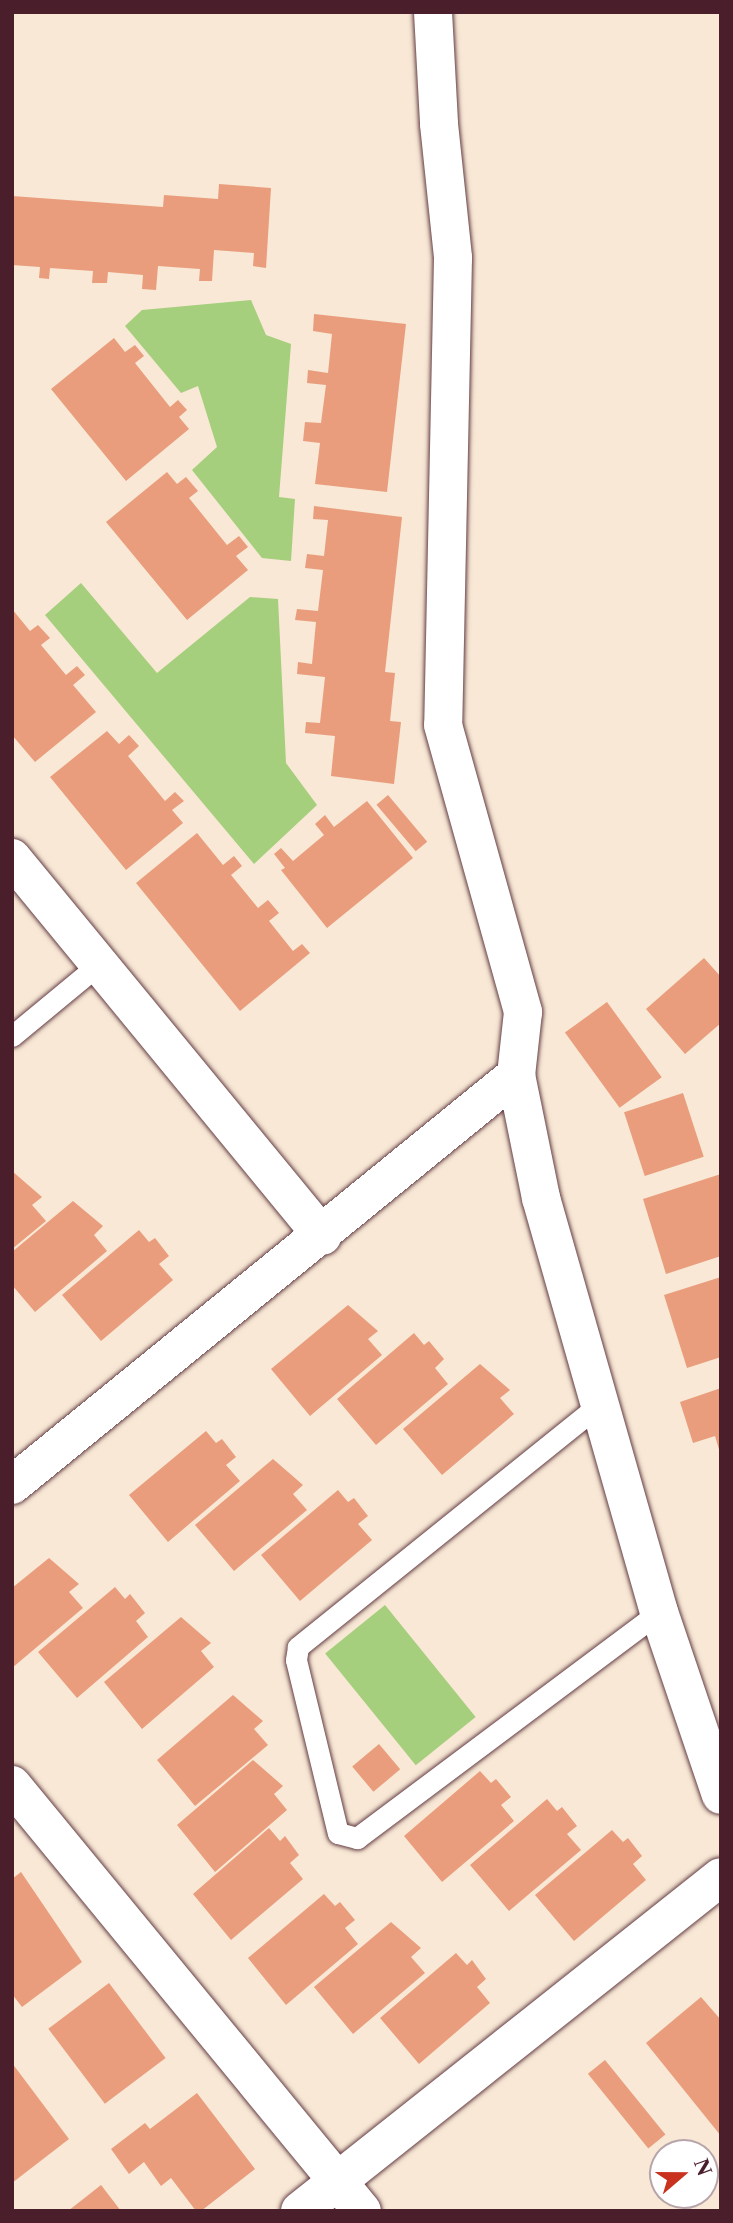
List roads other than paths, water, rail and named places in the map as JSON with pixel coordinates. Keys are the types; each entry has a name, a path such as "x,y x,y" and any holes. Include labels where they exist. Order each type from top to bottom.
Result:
{"street":[{"path":"433,12 439,124 453,258 443,725 523,1012 516,1074 541,1198 659,1612 721,1795"},
{"path":"12,858 322,1236"},
{"path":"12,1485 322,1236 516,1074"},
{"path":"12,1785 362,2211"},
{"path":"300,2211 721,1877"}],"lane":[{"path":"12,1036 99,964"},
{"path":"600,1405 298,1647 296,1660 338,1833 356,1839 659,1612"}]}
